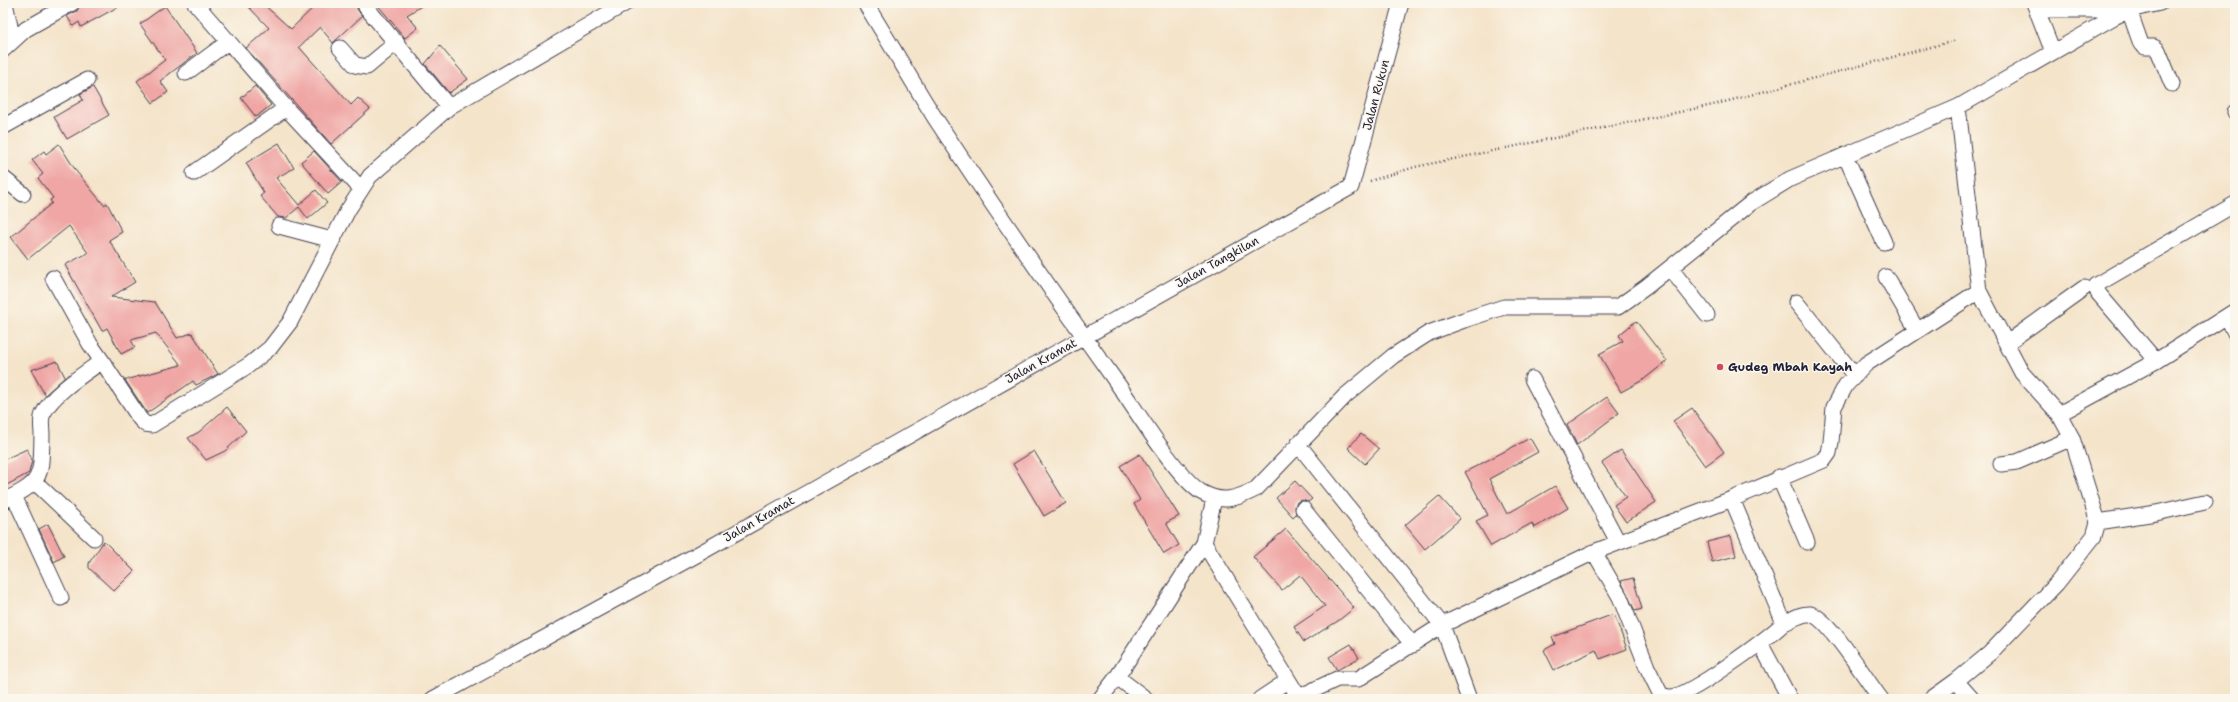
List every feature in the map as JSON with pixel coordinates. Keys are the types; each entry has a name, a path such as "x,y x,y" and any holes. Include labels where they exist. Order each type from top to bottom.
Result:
{"street":[{"path":"5,3 8,45"},
{"path":"8,45 26,29 72,3"},
{"path":"195,3 286,108 361,189"},
{"path":"367,3 366,7 397,42 449,107"},
{"path":"53,278 90,344 140,419 145,424 152,425 250,365 270,348 290,322 332,240 370,176 449,107 626,3"},
{"path":"865,3 935,117 1083,338 1188,480 1200,491 1214,499 1227,500 1240,497 1256,489 1298,444 1360,382 1393,356 1429,333 1504,307 1618,307 1670,268 1751,203 1790,179 1958,107 2129,10"},
{"name":"Jalan Rukun","path":"1351,186 1401,3"},
{"path":"2053,52 2035,7 2129,10 2160,3"},
{"path":"2129,10 2141,44 2145,47 2154,47 2158,50 2172,84"},
{"path":"186,73 228,42"},
{"path":"340,48 355,65 367,68 397,42"},
{"path":"3,128 87,80"},
{"path":"1931,699 1990,653 2057,583 2094,536 2098,522 2072,438 2059,414 2022,373 1979,291 1958,107"},
{"path":"194,173 286,108"},
{"path":"1844,155 1884,242"},
{"path":"3,178 23,194"},
{"name":"Jalan Tangkilan","path":"1083,338 1351,186"},
{"path":"2156,361 2098,293 2096,285 2235,204"},
{"path":"279,226 332,240"},
{"path":"1670,268 1707,315"},
{"path":"1886,277 1917,330"},
{"path":"2007,343 2084,288"},
{"path":"1204,543 1288,681 1300,698 1337,680 1358,679 1442,625 1594,552 1732,499 1779,477 1824,460 1829,453 1834,407 1846,385 1866,364 1979,291"},
{"path":"1796,302 1855,376"},
{"path":"2059,414 2156,361 2231,313 2235,333"},
{"name":"Jalan Kramat","path":"433,699 700,553 1083,338"},
{"path":"61,598 9,499 30,488 40,476 42,460 42,415 57,396 102,361"},
{"path":"1532,379 1618,542"},
{"path":"2001,464 2017,462 2072,438"},
{"path":"1298,444 1442,625 1469,699"},
{"path":"1779,477 1806,542"},
{"path":"35,482 94,538"},
{"path":"1100,699 1117,677 1204,543 1214,499"},
{"path":"1732,499 1784,623"},
{"path":"2098,522 2156,513 2205,502"},
{"path":"1303,509 1413,645"},
{"path":"1594,552 1620,597 1647,667 1661,695 1670,697 1679,695 1725,668 1760,643 1784,623 1805,614 1812,614 1820,618 1832,632 1881,699"},
{"path":"1760,643 1790,699"},
{"path":"1117,677 1146,699"},
{"path":"1260,699 1288,681"},
{"path":"1956,681 1972,699"}],"path":[{"path":"1351,186 1416,167 1713,105 1957,40"}],"building":[{"path":"81,3 125,3 81,27 79,22 73,26 67,16 77,11"},
{"path":"245,3 262,3 291,29 318,3 358,3 357,9 362,16 333,43 320,27 299,47 351,105 358,98 370,109 331,144 246,48 269,28"},
{"path":"376,3 426,3 407,15 418,28 405,38"},
{"path":"165,6 197,53 160,81 168,92 153,103 137,81 165,60 140,24"},
{"path":"440,46 468,79 449,93 425,64"},
{"path":"255,86 271,105 256,117 241,98"},
{"path":"93,87 109,115 67,139 54,117 83,100 80,94"},
{"path":"279,143 294,168 276,178 299,205 316,190 327,203 308,219 299,207 286,218 278,217 260,196 264,193 246,163"},
{"path":"59,144 76,171 104,205 107,203 122,232 109,240 135,282 111,297 155,302 177,338 192,333 218,374 196,385 193,381 147,413 125,380 181,365 156,333 131,340 135,347 121,354 107,328 102,331 65,265 88,253 69,226 28,259 11,237 52,203 50,200 53,198 38,178 43,174 32,160 44,151 46,154"},
{"path":"314,151 342,182 328,194 301,162"},
{"path":"1636,321 1667,361 1643,380 1621,392 1599,354 1623,341 1619,335"},
{"path":"57,361 65,377 45,395 31,370"},
{"path":"1607,397 1619,413 1577,445 1567,425"},
{"path":"227,407 246,431 225,451 206,460 188,438 199,432"},
{"path":"1692,408 1724,452 1705,466 1673,421"},
{"path":"1361,434 1379,449 1365,464 1348,448"},
{"path":"1530,438 1538,452 1489,479 1507,514 1555,486 1568,508 1534,528 1532,523 1491,546 1476,521 1488,515 1465,472"},
{"path":"27,449 32,460 29,473 3,487 3,460"},
{"path":"1621,450 1656,502 1626,522 1614,505 1626,497 1602,463"},
{"path":"1034,451 1066,503 1044,516 1013,464"},
{"path":"1140,454 1179,516 1166,523 1179,545 1164,554 1134,504 1140,500 1120,466"},
{"path":"1295,481 1312,499 1308,502 1302,500 1297,502 1295,506 1296,514 1293,517 1276,498"},
{"path":"1439,496 1460,519 1425,549 1405,525"},
{"path":"48,524 64,556 54,562 39,529"},
{"path":"1286,529 1354,608 1338,621 1304,642 1294,627 1325,606 1300,575 1282,590 1253,557"},
{"path":"1731,536 1736,556 1712,562 1707,542"},
{"path":"104,541 134,571 114,591 89,568 89,563"},
{"path":"1633,578 1642,609 1635,611 1621,581"},
{"path":"1614,614 1627,649 1600,659 1596,650 1554,670 1544,650 1555,644 1552,637"},
{"path":"1351,644 1359,658 1337,670 1329,657"}],"place":[{"name":"Gudeg Mbah Kayah","path":"1720,367"}]}
